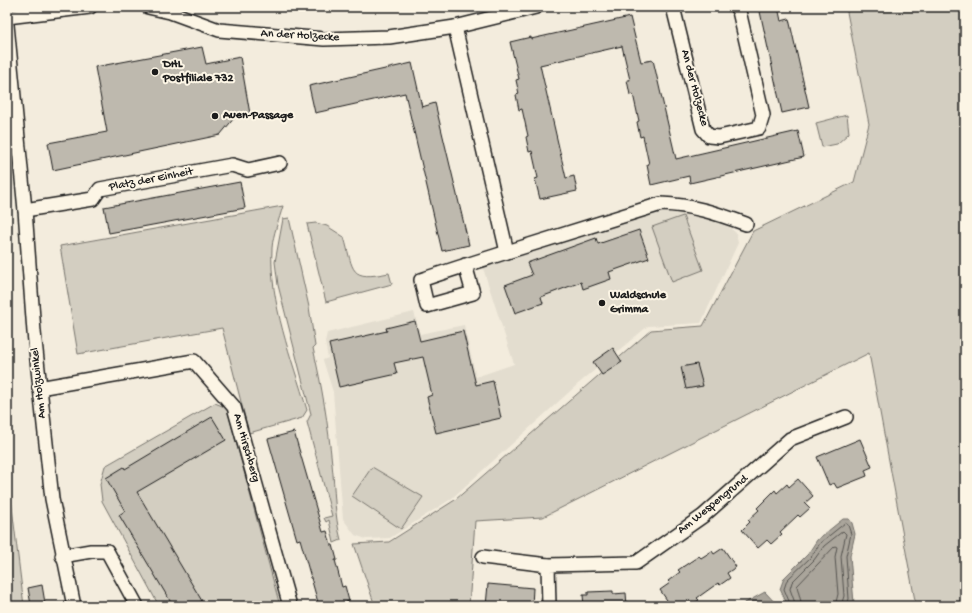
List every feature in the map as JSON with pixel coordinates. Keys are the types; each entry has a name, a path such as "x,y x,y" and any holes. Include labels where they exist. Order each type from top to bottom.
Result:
{"street":[{"path":"7,17 90,7"},
{"name":"An der Holzecke","path":"148,7 170,12 219,30 324,39 389,37 456,27 536,7"},
{"name":"An der Holzecke","path":"673,7 703,129 709,136 719,137 759,128 764,115 739,11 736,7"},
{"name":"Am Holzwinkel","path":"7,25 25,210 39,388 52,499 62,556 74,606"},
{"path":"456,27 507,252"},
{"name":"Platz der Einheit","path":"25,210 93,199 100,189 232,165 248,170 280,163"},
{"path":"465,265 660,204 685,205 719,214 746,224"},
{"name":"Am Hirschberg","path":"39,388 194,361 234,407 290,606"},
{"name":"Am Wespengrund","path":"483,558 548,565 636,563 703,516 790,440 846,417"},
{"path":"62,556 91,551 107,551 137,606"},
{"path":"548,565 549,606"}],"shaded area":[{"path":"846,7 965,7 965,606 916,606 869,353 543,517 475,521 469,606 375,606 354,544 389,542 455,500 651,330 703,326 753,231 854,182 869,124"},
{"path":"847,115 849,133 837,144 822,147 816,123"},
{"path":"283,206 272,248 272,269 278,310 307,410 302,418 249,433 222,328 78,354 60,246"},
{"path":"672,207 722,221 736,233 738,243 701,323 648,326 578,384 451,499 390,538 366,539 355,535 343,519 333,392 323,360 328,358 325,342 327,333 414,312 420,334 464,325 476,377 514,364 482,265"},
{"path":"683,216 703,270 672,282 652,227"},
{"path":"289,218 309,307 315,346 313,348 327,420 336,511 341,540 334,543 329,520 326,522 324,518 332,516 307,422 311,414 278,285 275,262 283,219"},
{"path":"316,223 327,226 344,237 352,266 355,271 366,276 389,273 392,284 326,302 307,224"},
{"path":"215,403 227,408 280,606 159,606 102,501 100,484 105,466"},
{"path":"7,466 24,606 7,606"},
{"path":"372,467 423,497 401,529 352,496"}],"water":[{"path":"843,519 849,519 852,523 855,534 850,556 854,603 846,606 788,606 780,589 784,578 808,554 817,540"},
{"path":"765,592 778,606 741,606 743,604"}],"building":[{"path":"759,7 778,7 781,21 789,19 809,107 782,113"},
{"path":"630,17 641,62 653,60 676,159 798,131 804,157 690,183 689,176 651,185 647,165 649,164 643,136 640,137 637,122 639,121 633,94 630,95 627,80 630,80 622,46 540,65 566,178 574,176 577,191 540,199 535,179 538,178 532,151 529,152 526,137 528,136 522,109 519,110 516,95 519,94 516,80 519,79 510,42 531,37 531,39"},
{"path":"202,47 206,64 240,57 250,114 235,117 220,135 53,170 48,143 107,132 95,67"},
{"path":"412,63 422,107 435,103 469,245 442,251 405,93 315,113 309,86"},
{"path":"240,182 245,208 109,233 104,207"},
{"path":"639,230 649,258 609,272 611,279 583,289 581,282 541,297 543,303 515,313 505,285 532,275 527,263 596,238 598,244"},
{"path":"415,321 420,341 463,331 476,385 493,381 501,418 436,433 427,397 432,395 423,357 394,363 397,374 339,387 329,344 387,331 386,328"},
{"path":"613,348 622,362 602,375 593,362"},
{"path":"697,364 703,386 686,389 681,367"},
{"path":"212,417 226,440 137,492 202,601 193,606 173,606 119,515 125,511 106,478 124,467 125,469"},
{"path":"294,432 323,532 327,531 331,545 333,545 342,587 345,586 349,601 346,602 348,606 319,606 300,539 297,540 268,439"},
{"path":"860,439 872,467 865,470 867,476 837,488 834,483 829,485 817,457"},
{"path":"798,479 813,496 805,503 810,508 800,517 798,515 780,532 782,534 771,544 767,540 758,548 742,530 750,522 748,520 759,510 757,508 775,490 777,493 787,484 789,487"},
{"path":"723,548 736,567 727,573 730,578 720,585 718,583 697,598 699,600 690,606 671,606 660,590 670,583 668,581 680,572 678,570 699,556 701,558 712,551 714,554"},
{"path":"488,584 533,588 532,606 486,606"},
{"path":"42,585 45,603 31,605 28,588"},
{"path":"613,591 613,594 626,593 627,606 584,606 583,595 588,595 588,592"}],"place":[{"name":"DHL Postfiliale 732","path":"155,72"},
{"name":"Auen-Passage","path":"215,116"},
{"name":"Waldschule Grimma","path":"602,303"}]}
